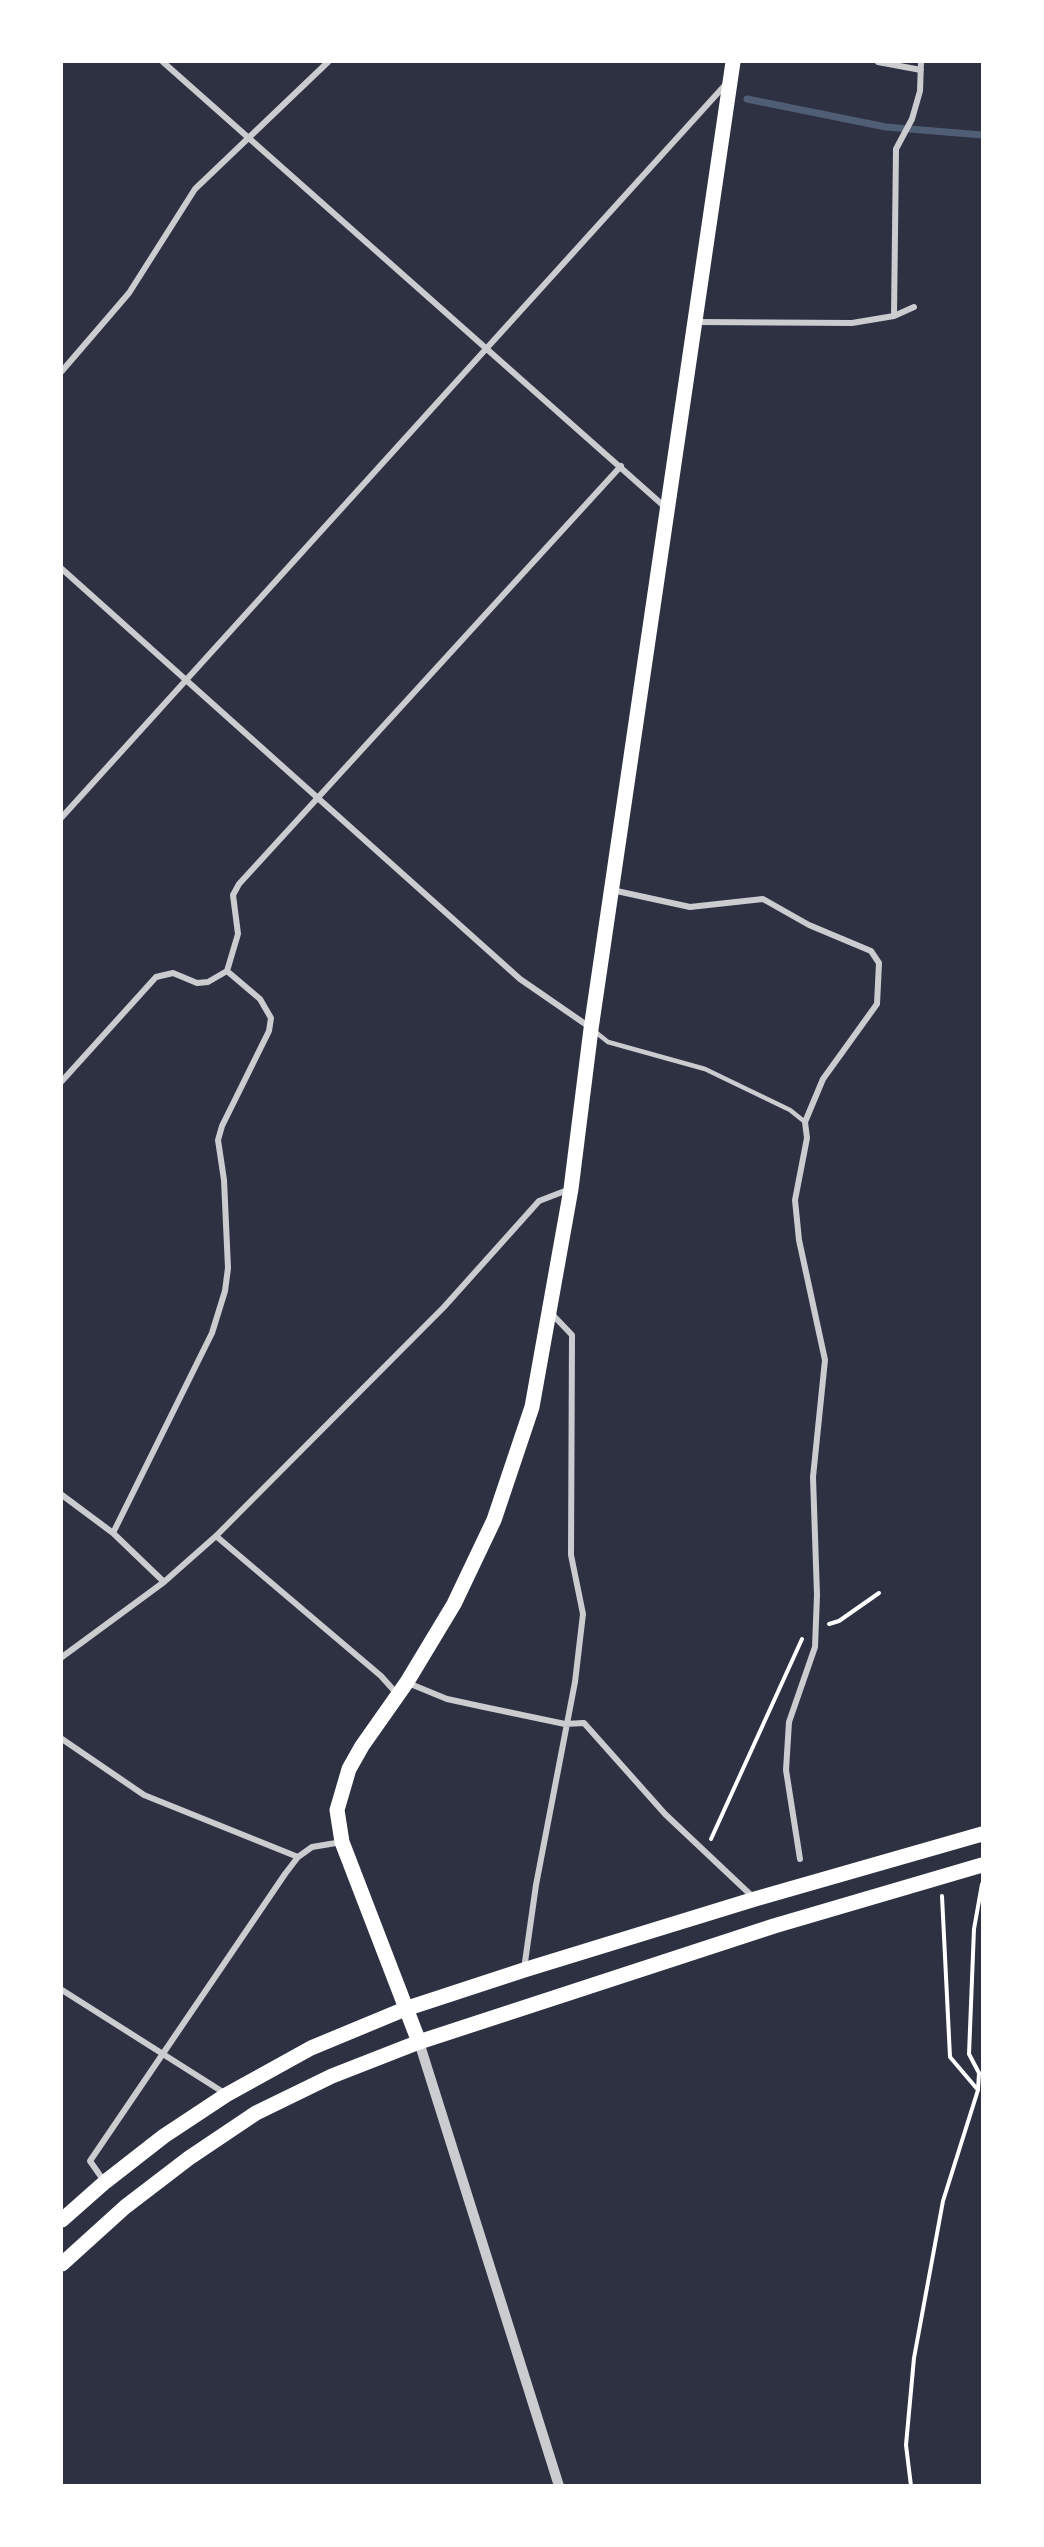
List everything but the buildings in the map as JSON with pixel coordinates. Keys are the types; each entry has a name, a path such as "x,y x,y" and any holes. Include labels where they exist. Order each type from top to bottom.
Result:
{"main road":[{"path":"419,2042 342,1842 338,1810 349,1769 362,1746 407,1682 454,1604 494,1520 532,1407 542,1364 548,1311 571,1189 591,1029 696,322 732,62"},
{"path":"62,2220 105,2182 164,2136 226,2095 312,2048 405,2009 755,1899 976,1837"},
{"path":"62,2265 125,2206 189,2158 256,2114 332,2076 419,2042 798,1919 982,1864"}],"street":[{"path":"163,62 668,509"},
{"path":"62,371 129,293 195,189 328,62"},
{"path":"878,62 921,70"},
{"path":"894,316 896,149 912,118 920,91 921,62"},
{"path":"62,817 729,81"},
{"path":"696,322 825,325 875,321 914,307"},
{"path":"62,1081 156,977 173,974 197,983 208,982 227,971 238,934 232,895 316,797 621,466"},
{"path":"62,569 520,979 591,1029"},
{"path":"612,890 690,907 763,899 809,925 871,951 879,963 877,1004 823,1079 805,1122 807,1138 795,1200 799,1240 825,1360 813,1477 817,1595 815,1647 789,1722 786,1770 800,1859"},
{"path":"113,1533 212,1333 223,1301 228,1268 224,1180 218,1140 222,1126 269,1031 272,1018 260,999 227,971"},
{"path":"62,1657 164,1582 216,1536 444,1307 539,1201 571,1189"},
{"path":"524,1970 536,1885 565,1724 575,1682 583,1614 571,1555 572,1335 548,1311"},
{"path":"62,1495 113,1533 164,1582"},
{"path":"216,1536 381,1676 398,1695"},
{"path":"407,1682 447,1698 565,1724 584,1723 665,1814 755,1899"},
{"path":"62,1738 144,1795 298,1857"},
{"path":"105,2182 90,2160 298,1857 312,1847 342,1842"},
{"path":"62,1990 226,2095"},
{"path":"419,2042 559,2486"}],"lane":[{"path":"591,1029 608,1042 705,1069 790,1110 805,1122"}],"path":[{"path":"911,2486 906,2445 914,2358 943,2201 978,2090 979,2073 969,2054 974,1929 982,1883"},
{"path":"942,1892 950,2057 978,2090"}],"waterway":[{"path":"747,99 886,127 982,135"}]}
